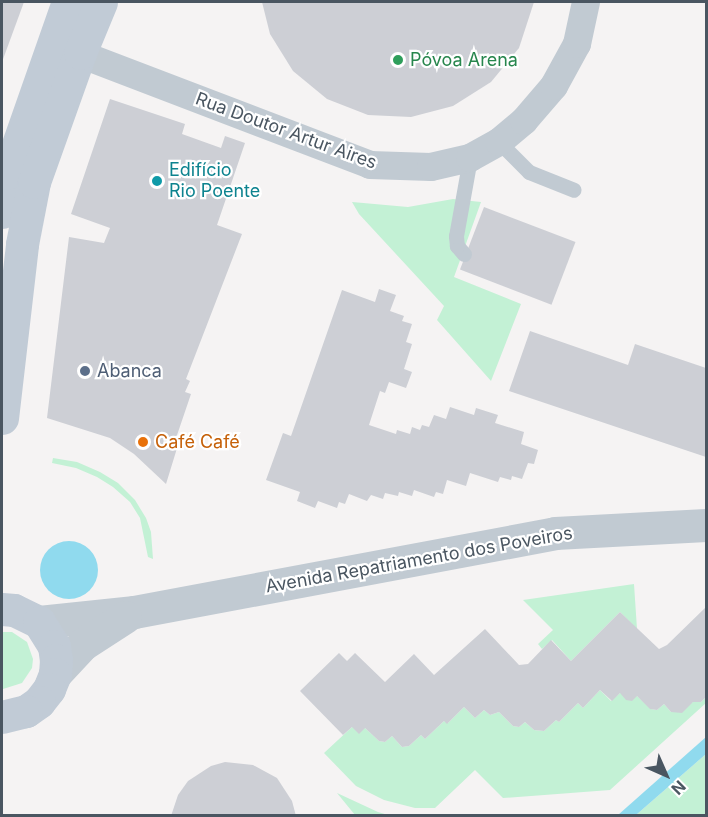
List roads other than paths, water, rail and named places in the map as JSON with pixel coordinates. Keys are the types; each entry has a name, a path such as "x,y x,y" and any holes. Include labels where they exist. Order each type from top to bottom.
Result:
{"main road":[{"path":"2,418 22,244 34,182 66,48 68,2"},
{"path":"2,212 9,173 66,48 101,2"},
{"path":"2,742 14,714 39,702 49,689 55,674 54,646 14,610"}],"street":[{"name":"Rua Doutor Artur Aires","path":"66,48 370,165 431,167 470,158 499,142 524,121 554,86 577,44 586,2"},
{"name":"Avenida Repatriamento dos Poveiros","path":"14,610 134,612 555,532 706,525"},
{"name":"Avenida Repatriamento dos Poveiros","path":"55,674 83,644 134,612"}],"lane":[{"path":"499,142 529,172 574,190"},
{"path":"464,254 457,246 456,236 470,158"}],"water":[{"path":"63,541 75,541 90,549 98,564 98,576 90,591 75,599 63,599 48,591 40,576 40,564 48,549"},
{"path":"706,737 706,754 636,815 618,815"}],"place":[{"name":"Póvoa Arena","path":"398,60"},
{"name":"Edifício Rio Poente","path":"157,181"},
{"name":"Abanca","path":"85,371"},
{"name":"Café Café","path":"143,442"}]}
